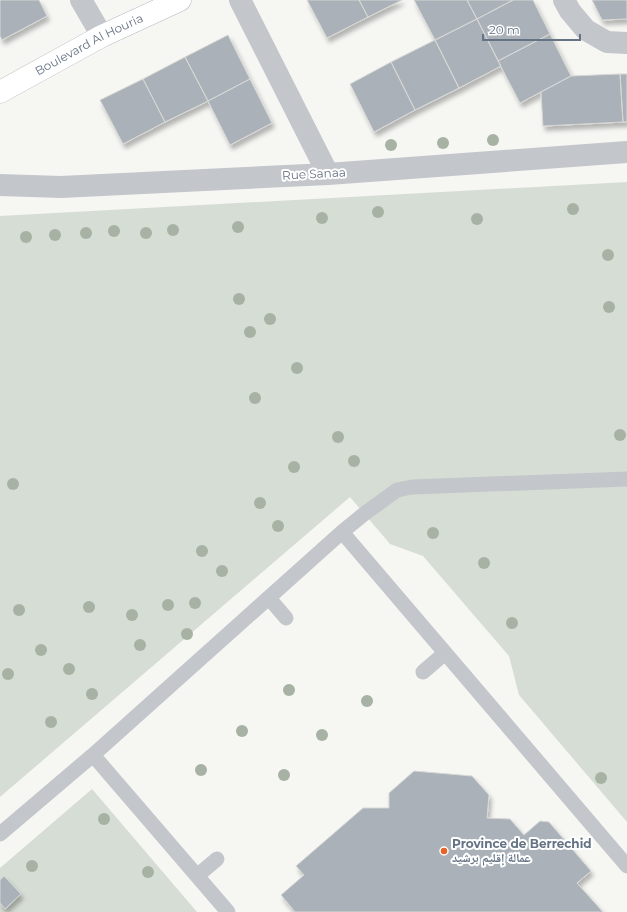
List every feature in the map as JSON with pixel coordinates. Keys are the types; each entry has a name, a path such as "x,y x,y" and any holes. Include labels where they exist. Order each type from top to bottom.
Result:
{"street":[{"path":"81,0 102,36"},
{"name":"Boulevard Al Houria","path":"0,92 102,36 180,0"},
{"path":"240,0 328,174"},
{"path":"564,0 570,11 586,30 607,42 627,43"},
{"name":"Rue Sanaa","path":"0,185 61,187 328,174 627,152"}],"lane":[{"path":"0,834 93,755 342,532 397,490 412,487 627,479"},
{"path":"342,532 627,866"},
{"path":"269,598 286,618"},
{"path":"423,672 445,653"},
{"path":"93,755 228,912"},
{"path":"197,876 217,859"}],"shaded area":[{"path":"627,182 627,822 519,695 509,656 423,556 390,544 350,497 0,797 0,216"},
{"path":"92,789 197,912 0,912 0,868"}],"building":[{"path":"0,0 39,0 47,16 2,40 0,36"},
{"path":"307,0 359,0 368,17 327,38"},
{"path":"359,0 402,0 368,17"},
{"path":"414,0 467,0 477,19 435,40"},
{"path":"467,0 513,0 477,19"},
{"path":"513,0 533,0 550,34 498,61 477,19"},
{"path":"592,0 627,0 627,19 602,20"},
{"path":"477,19 501,66 459,88 435,40"},
{"path":"550,34 571,76 520,103 498,61"},
{"path":"228,35 250,79 208,101 185,57"},
{"path":"435,40 459,88 415,110 391,62"},
{"path":"185,57 208,101 165,122 143,79"},
{"path":"391,62 415,110 374,132 350,84"},
{"path":"620,74 627,74 627,122 623,122"},
{"path":"620,74 623,122 543,126 541,92 571,76"},
{"path":"143,79 165,122 123,144 100,100"},
{"path":"250,79 272,123 230,145 208,101"},
{"name":"Province de Berrechid عمالة إقليم برشيد","path":"414,771 472,776 489,795 487,818 510,819 524,835 540,821 549,822 591,871 577,883 603,912 295,912 281,895 304,875 296,866 363,808 389,808 389,793"},
{"path":"4,876 21,894 5,909 0,903 0,880"}],"place":[{"name":"Province de Berrechid عمالة إقليم برشيد","path":"444,851"}]}
